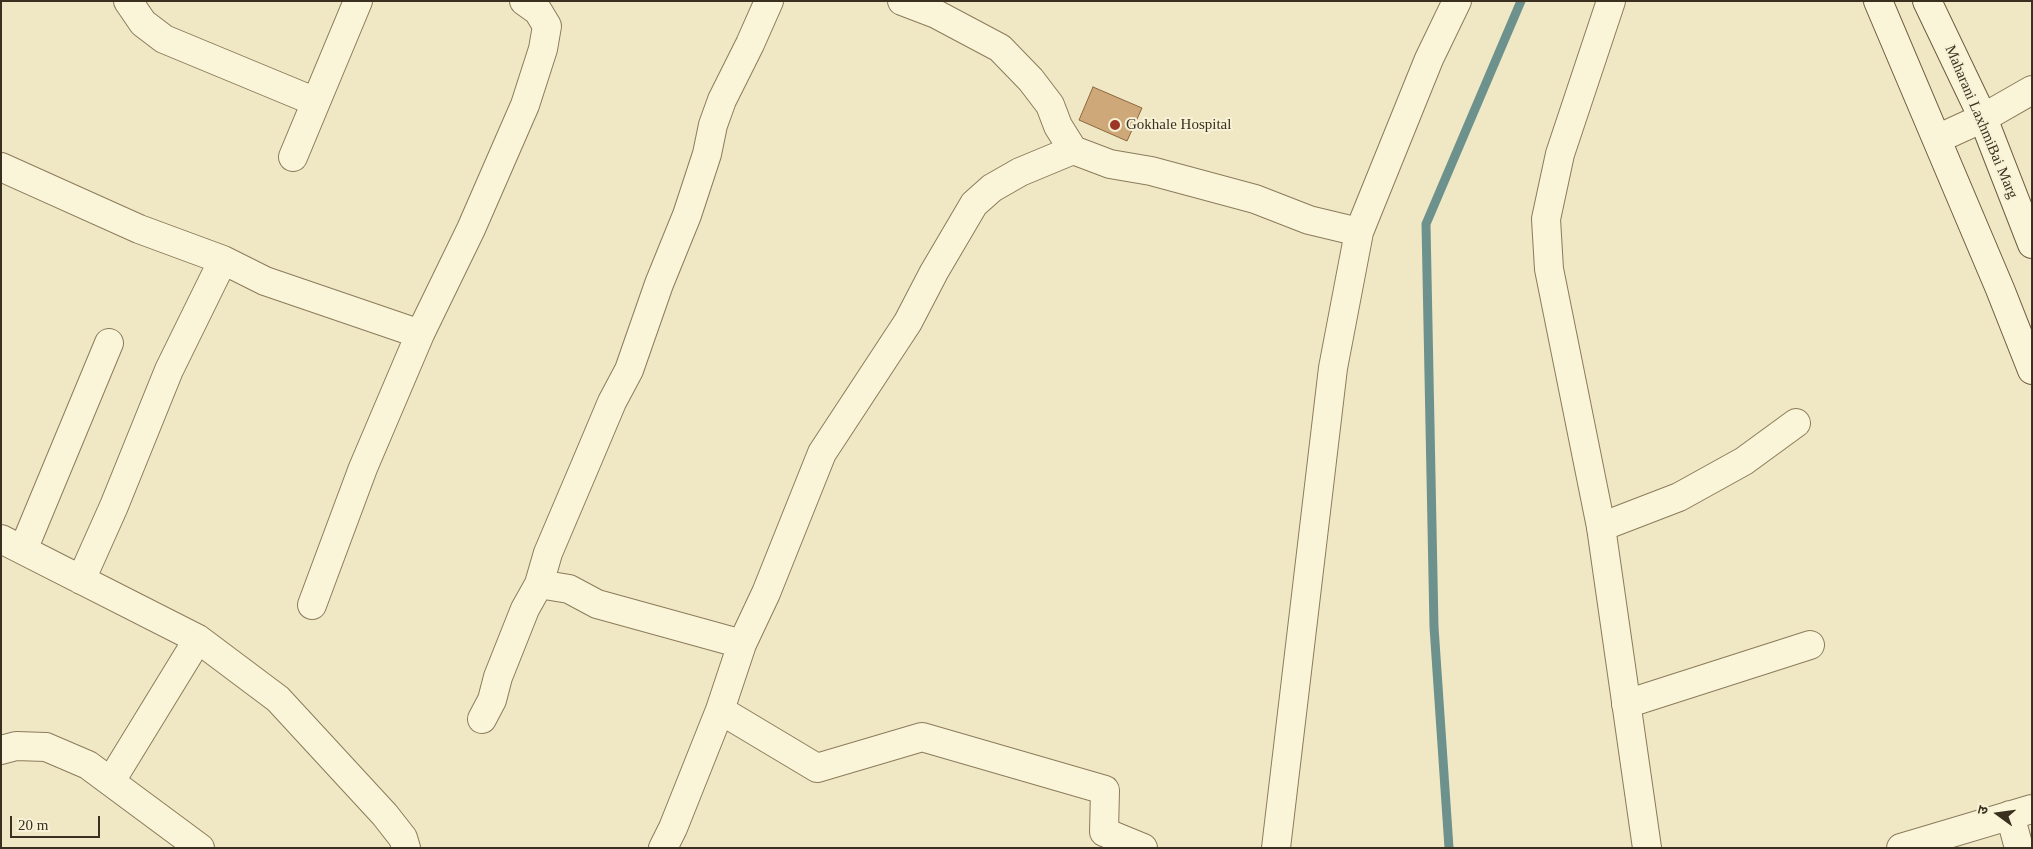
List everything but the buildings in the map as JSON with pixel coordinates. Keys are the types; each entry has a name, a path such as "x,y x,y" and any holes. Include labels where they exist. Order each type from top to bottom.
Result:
{"street":[{"path":"128,1 143,23 164,39 316,102"},
{"path":"293,156 358,1"},
{"path":"312,605 363,468 420,334 500,165 525,105 543,49 547,26 538,10 524,1"},
{"path":"482,719 492,700 498,677 521,619 539,584 548,553 646,325 659,284 687,214 707,154 713,125 722,100 769,1"},
{"path":"902,1 936,14 1000,48 1032,80 1050,105 1058,126 1072,150 1110,164 1151,171 1246,196 1309,220 1359,232"},
{"path":"1276,848 1333,368 1359,232 1429,59 1457,1"},
{"path":"1611,1 1560,154 1546,219 1549,269 1601,527 1647,848"},
{"path":"1878,1 2000,289 2032,370"},
{"name":"Maharani LaxhmiBai Marg","path":"1927,1 1982,118 2032,244"},
{"path":"1937,139 2028,97"},
{"path":"663,848 674,828 720,710 742,644 766,593 822,453 908,322 934,272 974,204 992,188 1020,172 1072,150"},
{"path":"1,167 139,229 223,260 265,281 298,294 420,334"},
{"path":"81,580 114,506 169,370 223,260"},
{"path":"109,343 12,544 198,639 278,699 386,816 403,838 406,848"},
{"path":"1601,527 1679,498 1744,461 1796,423"},
{"path":"539,584 569,589 597,604 742,644"},
{"path":"111,781 198,639"},
{"path":"1626,704 1810,644"},
{"path":"720,710 817,768 922,737 1105,790 1104,832 1142,848"},
{"path":"1,750 16,746 46,747 88,765 200,848"},
{"path":"1901,848 2021,812 2019,848"}],"waterway":[{"path":"1449,848 1434,627 1426,224 1521,1"}],"place":[{"name":"Gokhale Hospital","path":"1115,125"}]}
